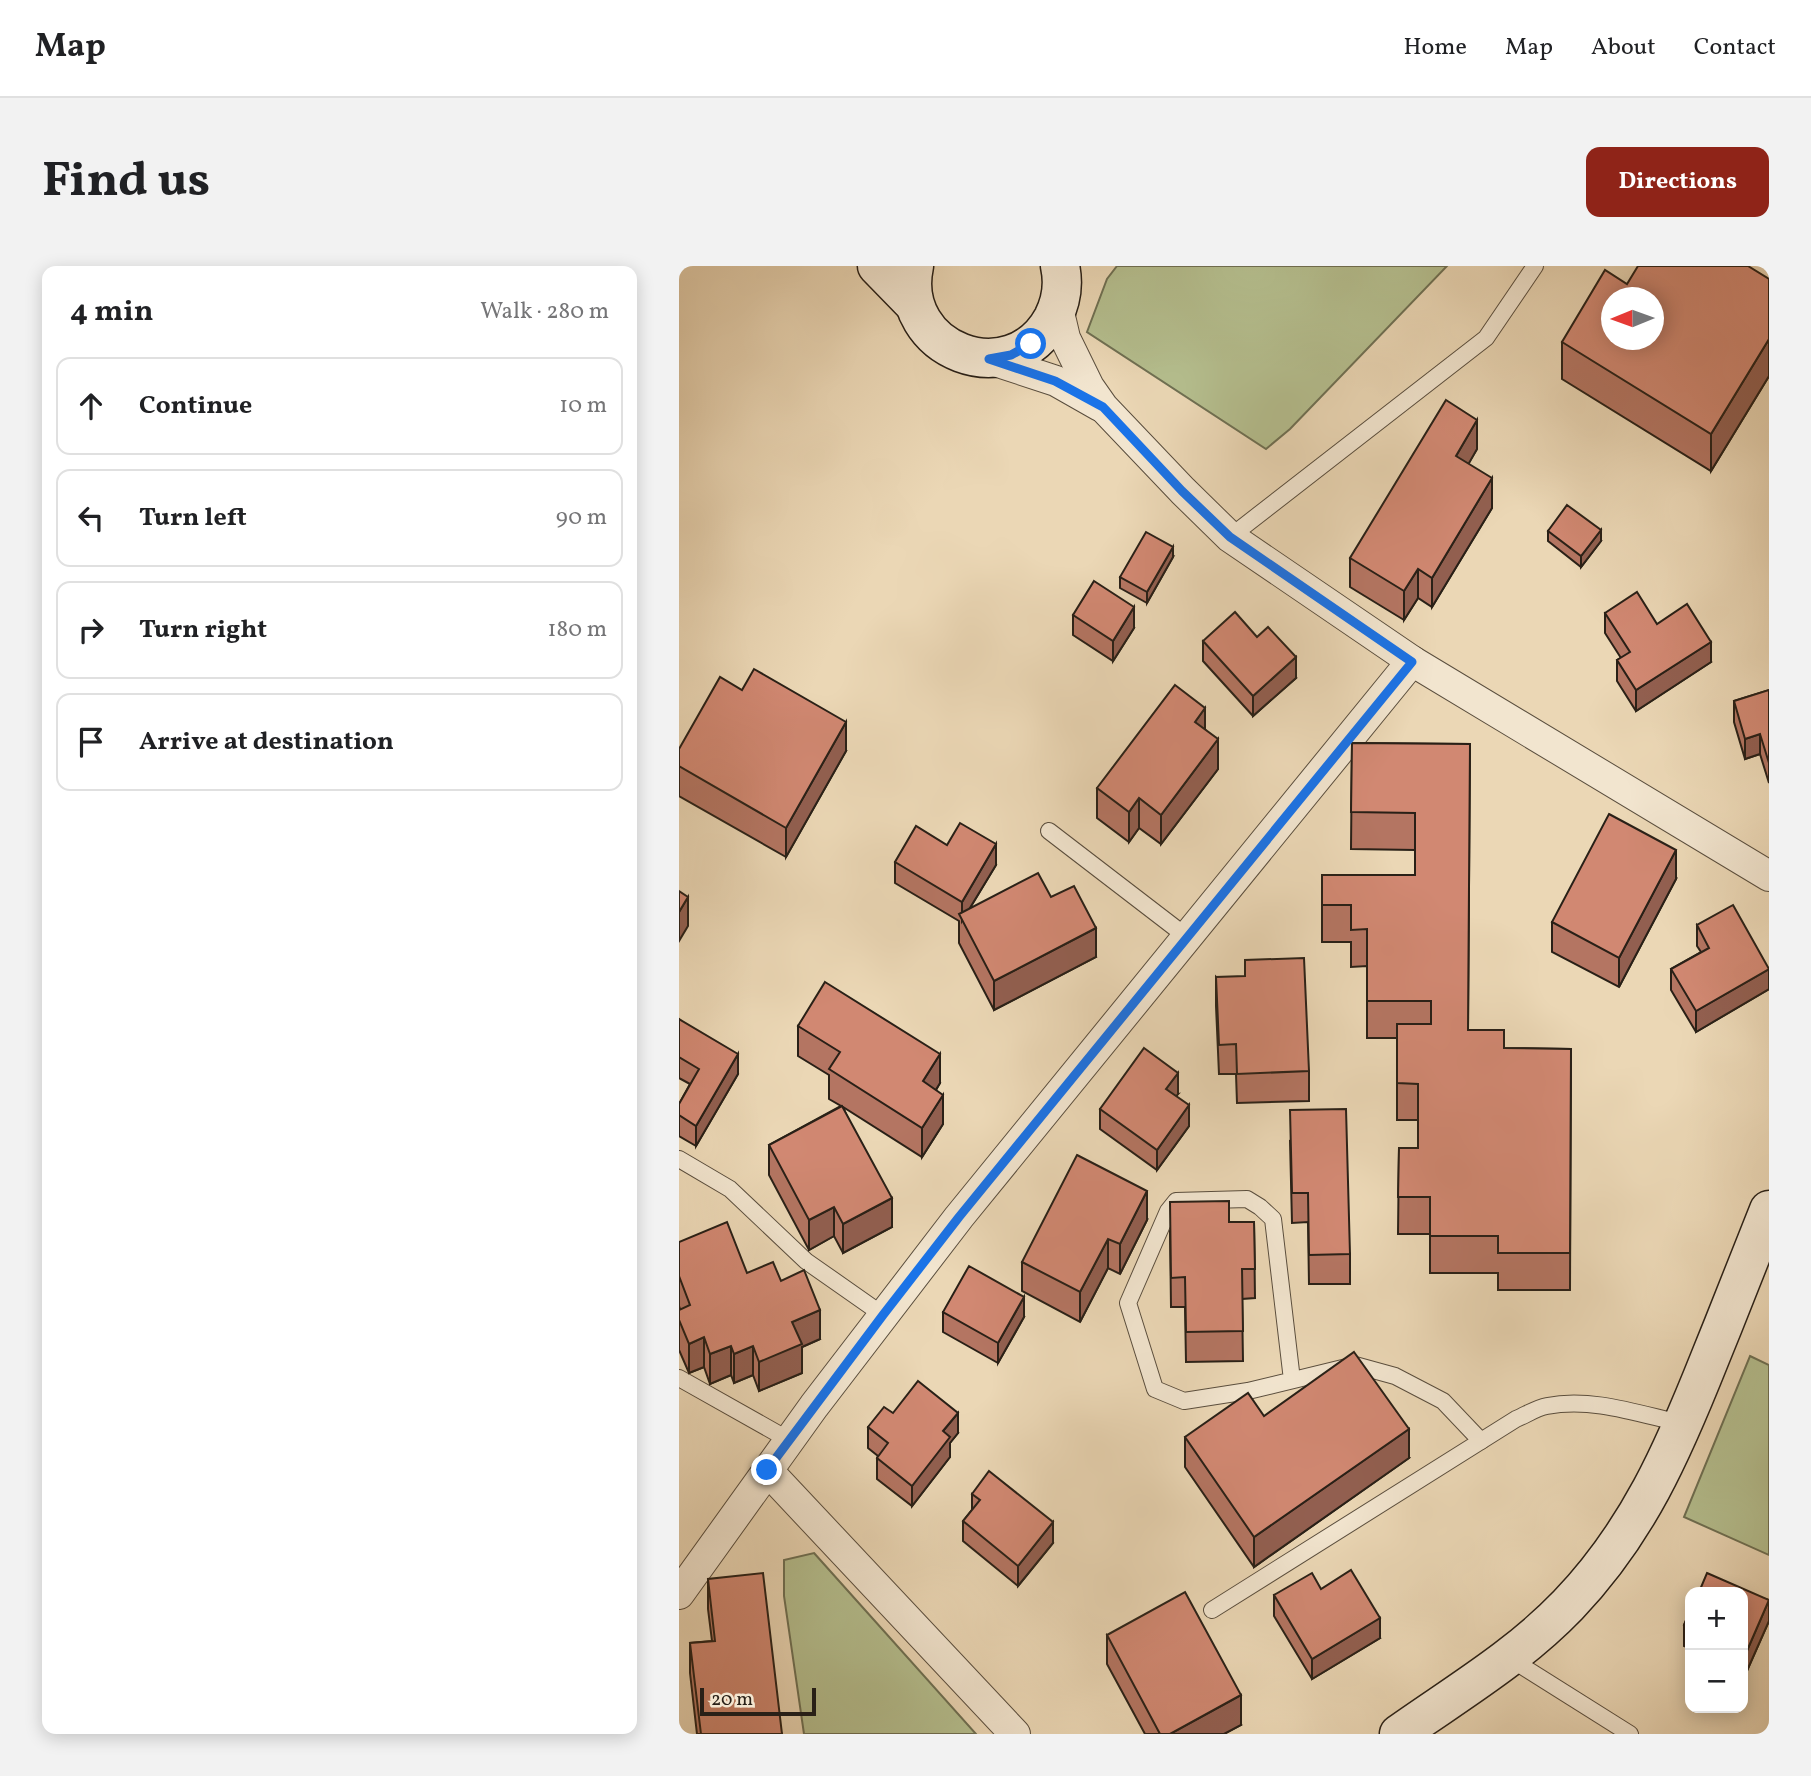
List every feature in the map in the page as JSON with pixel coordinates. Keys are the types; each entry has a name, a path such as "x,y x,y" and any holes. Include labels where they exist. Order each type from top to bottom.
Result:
{"street":[{"path":"877,266 914,304 925,326 943,344 964,355 989,359 1055,381 1103,407"},
{"path":"914,266 911,279 914,304"},
{"path":"989,359 1011,355 1031,344 1047,328 1063,282"},
{"path":"1063,282 1065,338 1089,387 1103,407 1182,491 1230,537 1412,662 1769,876"},
{"path":"679,1594 789,1440 959,1217 1412,662"},
{"path":"1407,1732 1509,1658 1568,1605 1618,1544 1661,1475 1769,1210"},
{"path":"767,1470 1015,1734"}],"lane":[{"path":"1230,537 1486,338 1535,266"},
{"path":"1049,831 1187,937"},
{"path":"679,1159 730,1189 806,1261 883,1315"},
{"path":"1293,1380 1273,1219 1247,1199 1176,1201 1168,1211 1128,1303 1155,1389 1184,1401 1248,1391 1355,1365 1395,1377 1444,1401 1481,1441"},
{"path":"679,1378 789,1440"},
{"path":"1212,1610 1516,1419 1544,1406 1581,1403 1684,1424"},
{"path":"1509,1658 1630,1734"}],"green space":[{"path":"1117,266 1447,266 1290,429 1266,449 1087,332 1107,279"},
{"path":"1750,1356 1769,1365 1769,1555 1684,1517"},
{"path":"814,1553 976,1734 804,1734 784,1596 784,1560"}],"building":[{"path":"1638,266 1748,266 1769,279 1769,339 1711,434 1562,342 1605,270 1627,284"},
{"path":"1446,400 1477,420 1456,456 1492,478 1432,578 1418,569 1404,591 1350,558"},
{"path":"1567,505 1601,530 1581,556 1548,531"},
{"path":"1146,532 1173,547 1147,592 1120,577"},
{"path":"1094,581 1134,607 1113,641 1073,615"},
{"path":"1637,592 1657,624 1687,604 1711,642 1636,690 1617,660 1630,652 1605,613"},
{"path":"1235,612 1257,637 1268,627 1296,657 1253,696 1203,641"},
{"path":"754,669 846,722 786,828 679,766 679,749 720,677 742,690"},
{"path":"1175,685 1205,708 1195,722 1218,739 1161,815 1139,798 1129,812 1097,788"},
{"path":"1769,690 1769,763 1760,734 1745,739 1734,701"},
{"path":"1352,743 1470,744 1468,1030 1504,1030 1504,1048 1571,1049 1570,1253 1498,1253 1498,1236 1430,1236 1430,1197 1398,1197 1399,1148 1418,1148 1418,1084 1397,1083 1397,1024 1431,1024 1431,1001 1367,1001 1367,929 1351,930 1351,905 1322,905 1322,875 1415,875 1415,813 1351,812"},
{"path":"1609,814 1676,850 1619,958 1552,922"},
{"path":"960,823 996,844 962,902 895,862 916,826 947,845"},
{"path":"1038,873 1051,897 1074,886 1096,928 994,981 959,914"},
{"path":"679,891 688,897 679,912"},
{"path":"1733,905 1769,969 1696,1011 1671,969 1709,948 1697,925"},
{"path":"1304,958 1309,1071 1237,1074 1236,1044 1219,1045 1216,977 1245,976 1245,960"},
{"path":"825,982 940,1054 923,1081 943,1095 922,1128 829,1069 840,1052 798,1026"},
{"path":"679,1019 738,1054 696,1126 679,1115 679,1104 699,1069 679,1057"},
{"path":"1144,1048 1178,1073 1166,1089 1189,1105 1157,1150 1100,1109"},
{"path":"842,1106 892,1198 843,1224 834,1207 809,1220 769,1145"},
{"path":"1346,1109 1350,1254 1309,1255 1308,1193 1292,1193 1290,1110"},
{"path":"1077,1155 1147,1191 1120,1244 1108,1239 1080,1292 1022,1262"},
{"path":"1229,1201 1229,1222 1254,1222 1255,1269 1242,1269 1243,1331 1186,1332 1185,1277 1171,1278 1170,1202"},
{"path":"727,1222 747,1273 773,1262 781,1281 804,1270 820,1310 792,1322 802,1344 759,1362 753,1346 734,1354 731,1346 710,1354 704,1337 689,1344 679,1320 679,1310 690,1305 679,1276 679,1242"},
{"path":"969,1266 1024,1297 998,1343 943,1312"},
{"path":"1354,1352 1409,1429 1254,1537 1185,1437 1248,1393 1264,1416"},
{"path":"918,1381 958,1413 943,1431 950,1437 912,1486 877,1458 888,1443 868,1427 884,1407 893,1413"},
{"path":"989,1471 1053,1522 1018,1566 963,1521 980,1500 972,1494"},
{"path":"1351,1570 1380,1618 1312,1659 1274,1595 1312,1573 1321,1589"},
{"path":"763,1573 782,1734 701,1734 690,1643 715,1641 708,1579"},
{"path":"1707,1573 1739,1587 1701,1587"},
{"path":"1748,1591 1769,1600 1748,1648"},
{"path":"1185,1592 1241,1695 1170,1734 1160,1734 1107,1635"}],"route":[{"path":"767,1470 959,1217 1412,662 1230,537 1182,491 1103,407 1055,381 989,359 1011,355 1031,344"}]}
